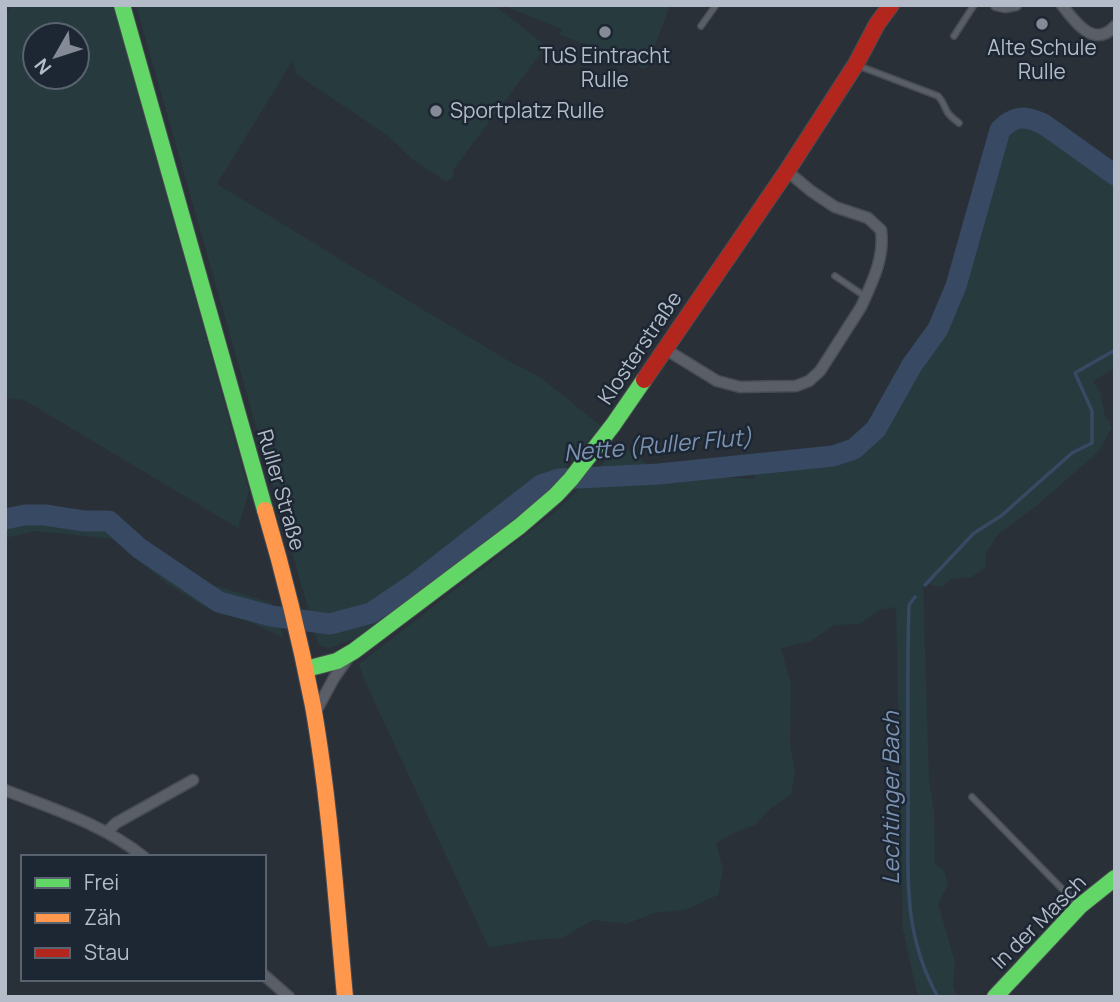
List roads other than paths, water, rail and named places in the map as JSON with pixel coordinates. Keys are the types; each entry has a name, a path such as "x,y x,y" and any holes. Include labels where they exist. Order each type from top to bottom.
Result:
{"street":[{"name":"Ruller Straße","path":"122,5 269,523 306,669 321,764 345,997"},
{"path":"996,5 1005,8 1016,5"},
{"path":"1062,5 1086,32 1106,34 1115,26"},
{"name":"Klosterstraße","path":"306,669 337,661 354,651 520,526 556,495 613,425 787,171 856,64 886,7"},
{"path":"665,349 716,381 740,387 796,386 809,381 820,371 866,297 883,245 881,230 868,218 835,207 787,171"},
{"name":"Klosterstraße","path":"314,716 334,678 354,651"},
{"path":"107,832 117,823 193,780"},
{"path":"5,790 107,832 141,855"},
{"name":"In der Masch","path":"995,997 1080,906 1115,878"},
{"path":"266,977 289,997"}],"lane":[{"path":"701,26 716,5"},
{"path":"954,36 974,5"},
{"path":"856,64 938,96 951,117 959,123"},
{"path":"835,276 866,297"},
{"path":"972,797 1080,906"}],"waterway":[{"name":"Nette (Ruller Flut)","path":"5,519 45,515 84,521 109,521 139,548 219,602 271,616 330,624 371,613 414,584 541,485 559,479 659,474 833,456 854,449 876,429 912,365 938,329 956,286 1000,130 1016,119 1027,118 1039,122 1115,175"},
{"name":"Lechtinger Bach","path":"925,585 974,533 1001,516 1072,453 1092,443 1092,411 1075,373 1115,350"},
{"name":"Lechtinger Bach","path":"915,597 909,605 908,628 909,897 917,947 938,997"}],"place":[{"name":"Alte Schule Rulle","path":"1042,24"},
{"name":"TuS Eintracht Rulle","path":"605,32"},
{"name":"Sportplatz Rulle","path":"436,111"}]}
